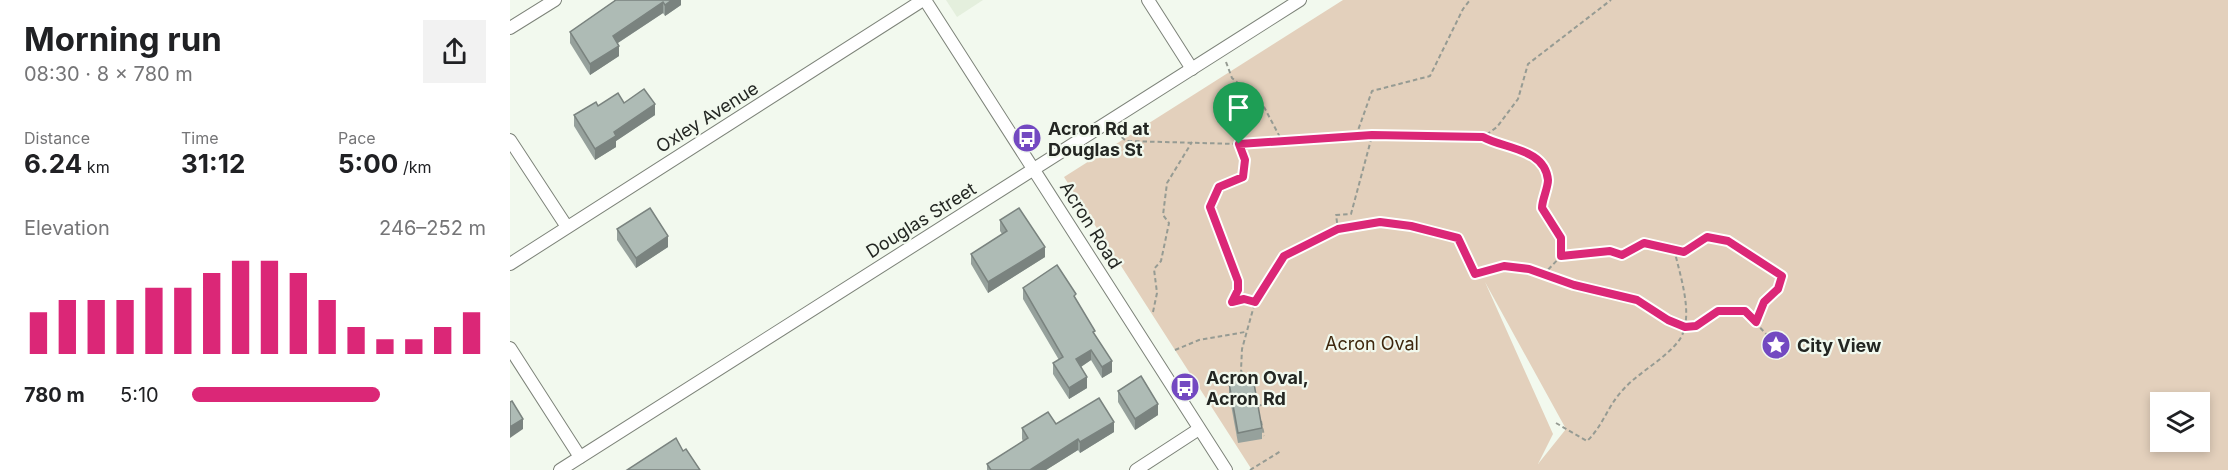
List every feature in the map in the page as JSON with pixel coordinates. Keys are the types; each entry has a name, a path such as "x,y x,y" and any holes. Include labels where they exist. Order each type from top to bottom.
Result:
{"street":[{"path":"510,28 555,0"},
{"name":"Acron Road","path":"924,0 1035,169 1226,470"},
{"name":"Oxley Avenue","path":"510,264 924,0"},
{"path":"1148,0 1192,69"},
{"name":"Douglas Street","path":"560,470 1300,0"},
{"path":"510,140 567,227"},
{"path":"510,348 580,457"},
{"path":"1136,470 1199,429"}],"path":[{"path":"1356,136 1372,91 1430,76 1463,9 1470,0"},
{"path":"1483,137 1497,128 1518,99 1528,64 1611,0"},
{"path":"1222,50 1232,78 1263,105 1282,141"},
{"path":"1106,124 1126,141 1239,144 1372,135 1483,137 1496,145 1521,150 1541,164 1548,181 1542,208 1561,238 1561,256"},
{"path":"1338,229 1336,215 1351,214 1372,135"},
{"path":"1153,312 1157,293 1154,269 1161,261 1169,223 1163,215 1167,183 1192,142"},
{"path":"1239,144 1245,160 1243,177 1219,187 1210,207 1238,281 1238,290 1232,302 1244,299 1255,302"},
{"path":"1246,388 1241,370 1245,332 1255,302 1284,256 1338,229 1380,222 1411,226 1458,238 1475,274 1504,266 1544,274 1574,285 1637,300 1668,320 1685,327 1696,326 1718,311 1745,311 1776,345"},
{"path":"1544,274 1561,256 1610,251 1622,255 1644,243 1684,252 1707,237 1728,241 1782,276 1778,289 1764,302 1756,322"},
{"path":"1556,423 1587,441 1598,431 1606,411 1622,391 1678,342 1685,327 1685,310 1674,248"},
{"path":"1174,350 1199,340 1245,332"},
{"path":"1256,397 1264,436"},
{"path":"1257,406 1271,403"},
{"path":"1250,470 1281,451"}],"shaded area":[{"path":"946,0 983,0 957,17"}],"green space":[{"name":"Acron Oval","path":"1343,0 2228,0 2228,470 1252,470 1064,177","holes":["1485,282 1566,429 1538,464 1553,434"]}],"building":[{"path":"616,0 672,0 665,5 663,2 613,36 619,46 590,64 570,32"},
{"path":"644,89 655,104 614,132 616,136 595,149 574,115 596,102 598,106 618,93 624,103"},
{"path":"650,208 668,236 636,258 617,229"},
{"path":"1019,208 1045,247 988,282 971,254 1007,231 1000,220"},
{"path":"1057,265 1076,294 1074,296 1095,331 1093,332 1112,361 1102,367 1091,350 1076,359 1087,377 1069,388 1053,363 1063,357 1023,288"},
{"path":"1141,376 1158,404 1135,419 1118,391"},
{"path":"1253,378 1262,428 1238,433 1229,383"},
{"path":"1099,398 1114,422 1080,442 1078,439 1030,470 991,470 987,464 1028,438 1022,428 1048,412 1056,424"},
{"path":"512,401 523,419 510,427 510,402"},
{"path":"676,438 683,451 686,449 700,470 627,470"}],"place":[{"name":"Acron Rd at Douglas St","path":"1027,138"},
{"name":"City View","path":"1776,345"},
{"name":"Acron Oval, Acron Rd","path":"1185,387"}],"route":[{"path":"1372,135 1483,137 1496,145 1521,150 1532,155 1541,164 1548,181 1542,197 1542,208 1561,238 1561,256 1610,251 1622,255 1634,251 1644,243 1684,252 1707,237 1728,241 1782,276 1778,289 1764,302 1756,322 1745,311 1718,311 1696,326 1685,327 1668,320 1637,300 1574,285 1529,269 1504,266 1475,274 1458,238 1411,226 1380,222 1338,229 1284,256 1255,302 1244,299 1232,302 1238,290 1238,281 1210,207 1219,187 1243,177 1245,160 1239,144 1372,135"}]}
